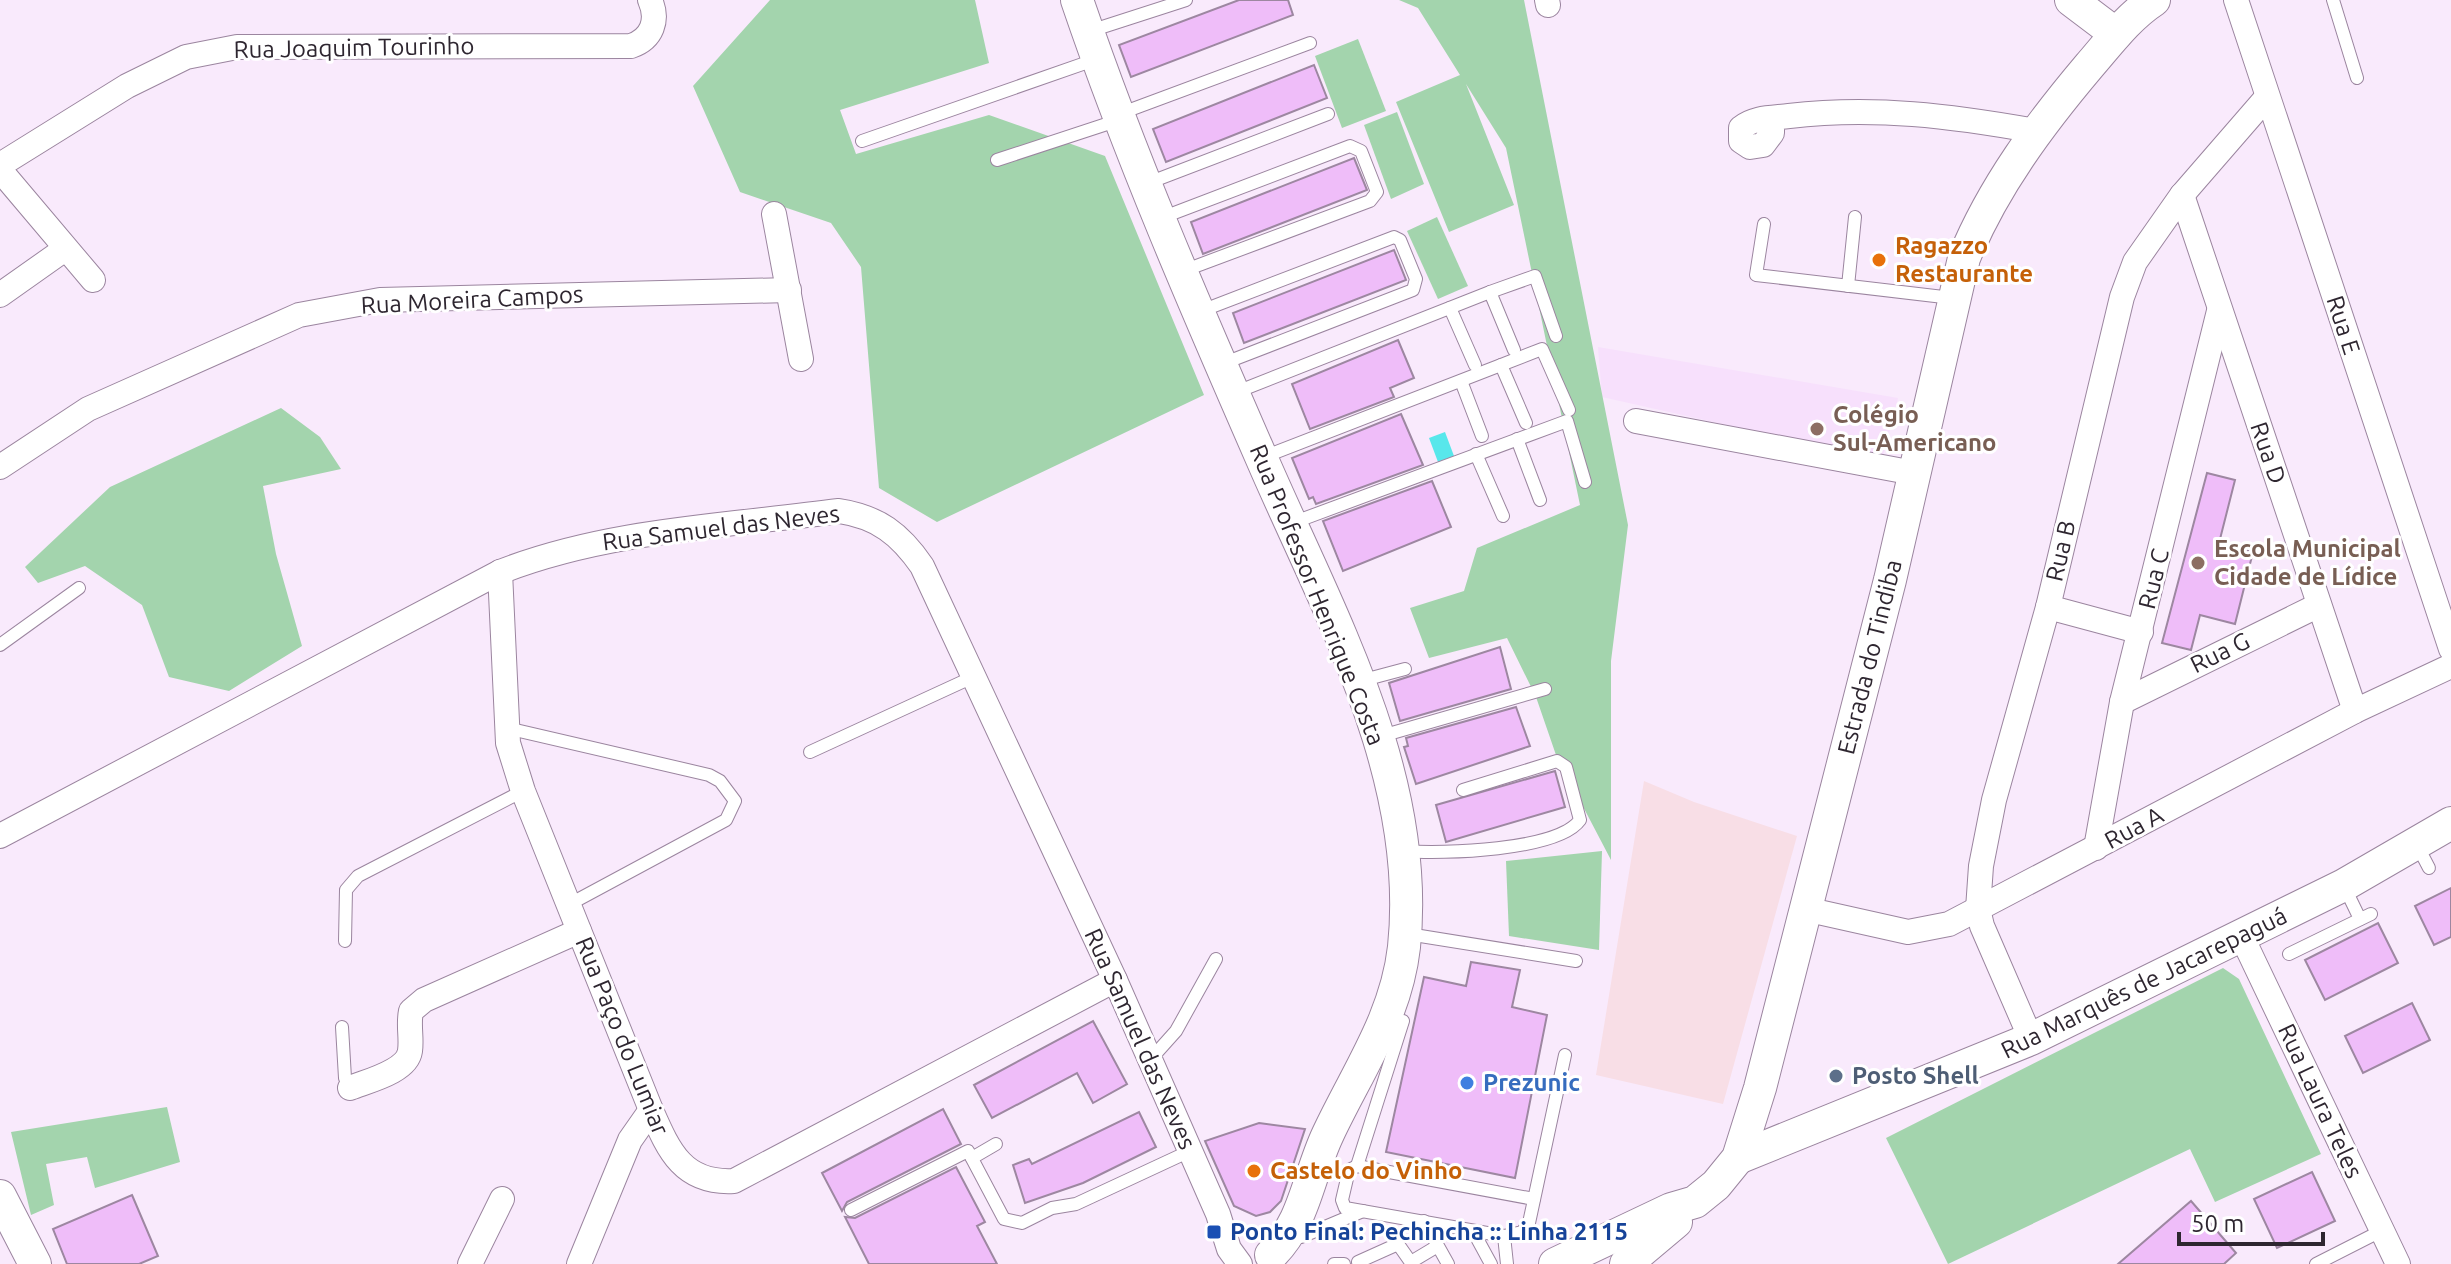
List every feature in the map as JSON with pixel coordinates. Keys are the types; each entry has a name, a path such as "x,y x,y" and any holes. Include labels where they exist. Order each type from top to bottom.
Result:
{"street":[{"name":"Rua Joaquim Tourinho","path":"0,167 127,86 186,57 237,47 615,47 642,43 655,20 650,0"},
{"name":"Rua Professor Henrique Costa","path":"1077,0 1180,272 1290,524 1368,683 1405,851 1404,933 1396,992 1383,1030 1326,1137 1305,1200 1271,1258"},
{"path":"2071,0 2116,34"},
{"name":"Estrada do Tindiba","path":"1555,1264 1671,1209 1695,1202 1727,1174 1738,1158 1760,1088 1890,580 1952,298 1977,226 2036,131 2116,34 2154,0"},
{"name":"Rua E","path":"2236,0 2451,649"},
{"name":"Rua B","path":"2031,1039 1978,909 1981,866 1994,800 2048,607 2122,297 2135,262 2182,195 2267,97"},
{"path":"1772,118 1838,111 1891,110 1945,115 2036,131"},
{"path":"0,167 93,280"},
{"name":"Rua D","path":"2182,195 2355,711"},
{"path":"774,214 801,359"},
{"path":"0,295 65,249"},
{"name":"Rua Moreira Campos","path":"0,467 88,409 299,315 380,300 789,290"},
{"name":"Rua C","path":"2096,848 2122,702 2219,311"},
{"path":"1636,421 1914,473"},
{"name":"Rua Samuel das Neves","path":"0,836 500,572 582,544 839,511 863,514 887,526 914,555 1115,980 1218,1214 1238,1240 1271,1258"},
{"name":"Rua Paço do Lumiar","path":"500,572 508,743 523,791 671,1154 711,1182 734,1181 1115,980"},
{"name":"Rua G","path":"2122,702 2319,605"},
{"path":"2048,607 2141,632"},
{"name":"Rua A","path":"1805,909 1908,932 1949,924 2355,711 2451,666"},
{"name":"Rua Marquês de Jacarepaguá","path":"1738,1158 2031,1039 2344,885 2422,856 2451,823"},
{"path":"350,1088 398,1068 406,1060 410,1052 411,1011 424,1000 579,931"},
{"name":"Rua Laura Teles","path":"2242,937 2398,1264"},
{"path":"579,1264 630,1140 651,1110"},
{"path":"1,1199 35,1264"},
{"path":"470,1264 502,1199"},
{"path":"1626,1264 1695,1202"}],"lane":[{"path":"862,141 1093,45 1186,0"},
{"path":"2333,0 2357,78"},
{"path":"997,160 1310,43"},
{"path":"1146,184 1328,114"},
{"path":"1159,219 1350,146 1361,151 1377,192 1370,201 1180,272"},
{"path":"1848,286 1855,217"},
{"path":"1764,224 1756,275 1952,298"},
{"path":"1198,312 1389,238 1400,240 1416,279 1413,290 1228,378"},
{"path":"1228,378 1450,308 1535,276 1556,336"},
{"path":"1490,292 1514,350"},
{"path":"1450,308 1475,365"},
{"path":"1261,458 1542,349 1569,410"},
{"path":"1501,365 1526,423"},
{"path":"1461,381 1482,436"},
{"path":"1290,524 1567,421 1585,482"},
{"path":"1517,439 1540,500"},
{"path":"1476,454 1503,516"},
{"path":"0,645 79,588"},
{"path":"1368,683 1405,669"},
{"path":"810,752 973,677"},
{"path":"1378,737 1545,689"},
{"path":"507,728 709,775 720,781 735,801 726,820 568,905"},
{"path":"1405,851 1499,850 1571,829 1580,820 1566,767 1557,761 1463,790"},
{"path":"345,941 346,890 358,876 523,791"},
{"path":"2289,954 2365,916 2344,885"},
{"path":"1404,933 1576,961"},
{"path":"1150,1060 1176,1031 1216,959"},
{"path":"1357,1166 1403,1021"},
{"path":"342,1027 345,1078 350,1088"},
{"path":"1534,1199 1357,1166 1349,1170 1342,1204 1363,1211 1504,1236 1514,1236 1526,1229 1534,1199 1565,1055"},
{"path":"972,1158 996,1144"},
{"path":"851,1210 968,1151 1004,1219 1013,1224 1064,1204 1076,1204 1190,1151"},
{"path":"1271,1258 1363,1211"},
{"path":"1424,1221 1448,1264"},
{"path":"1473,1231 1491,1264"},
{"path":"2316,1264 2381,1231"},
{"path":"1504,1236 1507,1264"},
{"path":"1358,1262 1398,1244 1411,1263 1436,1247"},
{"path":"1334,1264 1344,1264"}],"shaded area":[{"name":"Colégio Sul-Americano","path":"1598,347 1898,398 1882,460 1602,397"},
{"path":"1644,781 1694,802 1797,836 1723,1104 1596,1075"}],"green space":[{"path":"770,0 975,0 989,63 840,110 856,154 989,115 1105,156 1204,395 937,522 879,488 861,267 831,223 740,192 693,86"},
{"path":"1399,0 1524,0 1628,525 1611,661 1611,860 1556,755 1536,697 1507,638 1429,658 1410,608 1464,591 1477,548 1580,505 1506,148 1466,84 1514,205 1449,232 1396,102 1460,75 1418,8"},
{"path":"1358,39 1386,111 1342,128 1315,56"},
{"path":"1397,112 1424,184 1391,199 1364,125"},
{"path":"1437,217 1468,286 1438,299 1407,231"},
{"path":"281,408 320,437 341,469 263,486 276,554 302,646 229,691 169,677 142,605 85,566 38,583 25,567 110,487"},
{"path":"1602,851 1599,950 1509,936 1506,861"},
{"path":"2223,968 2239,979 2321,1154 2215,1202 2190,1149 1948,1264 1886,1138"},
{"path":"167,1107 180,1162 95,1188 87,1157 46,1164 54,1205 31,1215 11,1132"}],"water":[{"path":"1445,432 1454,456 1438,462 1429,438"}],"building":[{"path":"1239,0 1288,0 1293,15 1131,77 1119,45"},
{"path":"1314,65 1327,98 1166,162 1153,129"},
{"path":"1354,158 1367,190 1203,254 1191,222"},
{"path":"1394,250 1406,280 1244,343 1233,313"},
{"path":"1398,340 1414,378 1390,388 1394,397 1310,429 1292,384"},
{"path":"1401,414 1423,465 1316,504 1313,497 1309,499 1292,458"},
{"path":"2207,473 2235,480 2219,543 2253,552 2235,624 2200,615 2191,650 2162,643"},
{"path":"1432,481 1451,527 1343,571 1323,521"},
{"path":"1500,647 1511,689 1400,721 1389,683"},
{"path":"1516,707 1530,746 1416,784 1404,747 1408,746 1406,738"},
{"path":"1555,771 1565,807 1446,842 1436,805"},
{"path":"2451,888 2451,937 2434,945 2415,906"},
{"path":"2378,923 2398,963 2325,1000 2305,960"},
{"name":"Prezunic","path":"1471,962 1520,970 1512,1007 1547,1015 1515,1178 1386,1152 1424,977 1466,986"},
{"path":"2412,1003 2430,1040 2363,1073 2345,1036"},
{"path":"1093,1021 1127,1084 1093,1103 1077,1073 992,1118 974,1085"},
{"path":"943,1109 961,1144 847,1202 842,1211 822,1173"},
{"path":"1139,1112 1156,1147 1083,1183 1025,1203 1013,1165 1029,1159 1032,1164"},
{"name":"Castelo do Vinho","path":"1259,1123 1305,1129 1281,1201 1270,1212 1256,1216 1234,1206 1205,1141"},
{"path":"956,1167 985,1222 977,1226 997,1264 869,1264 845,1217 855,1218"},
{"path":"2312,1172 2335,1221 2277,1248 2254,1199"},
{"path":"132,1195 158,1256 139,1264 67,1264 53,1229"},
{"path":"2191,1201 2236,1253 2224,1264 2118,1264"}],"place":[{"name":"Ragazzo Restaurante","path":"1879,260"},
{"name":"Colégio Sul-Americano","path":"1817,429"},
{"name":"Escola Municipal Cidade de Lídice","path":"2198,563"},
{"name":"Posto Shell","path":"1836,1076"},
{"name":"Prezunic","path":"1467,1083"},
{"name":"Castelo do Vinho","path":"1254,1171"},
{"name":"Ponto Final: Pechincha :: Linha 2115","path":"1214,1232"}]}
